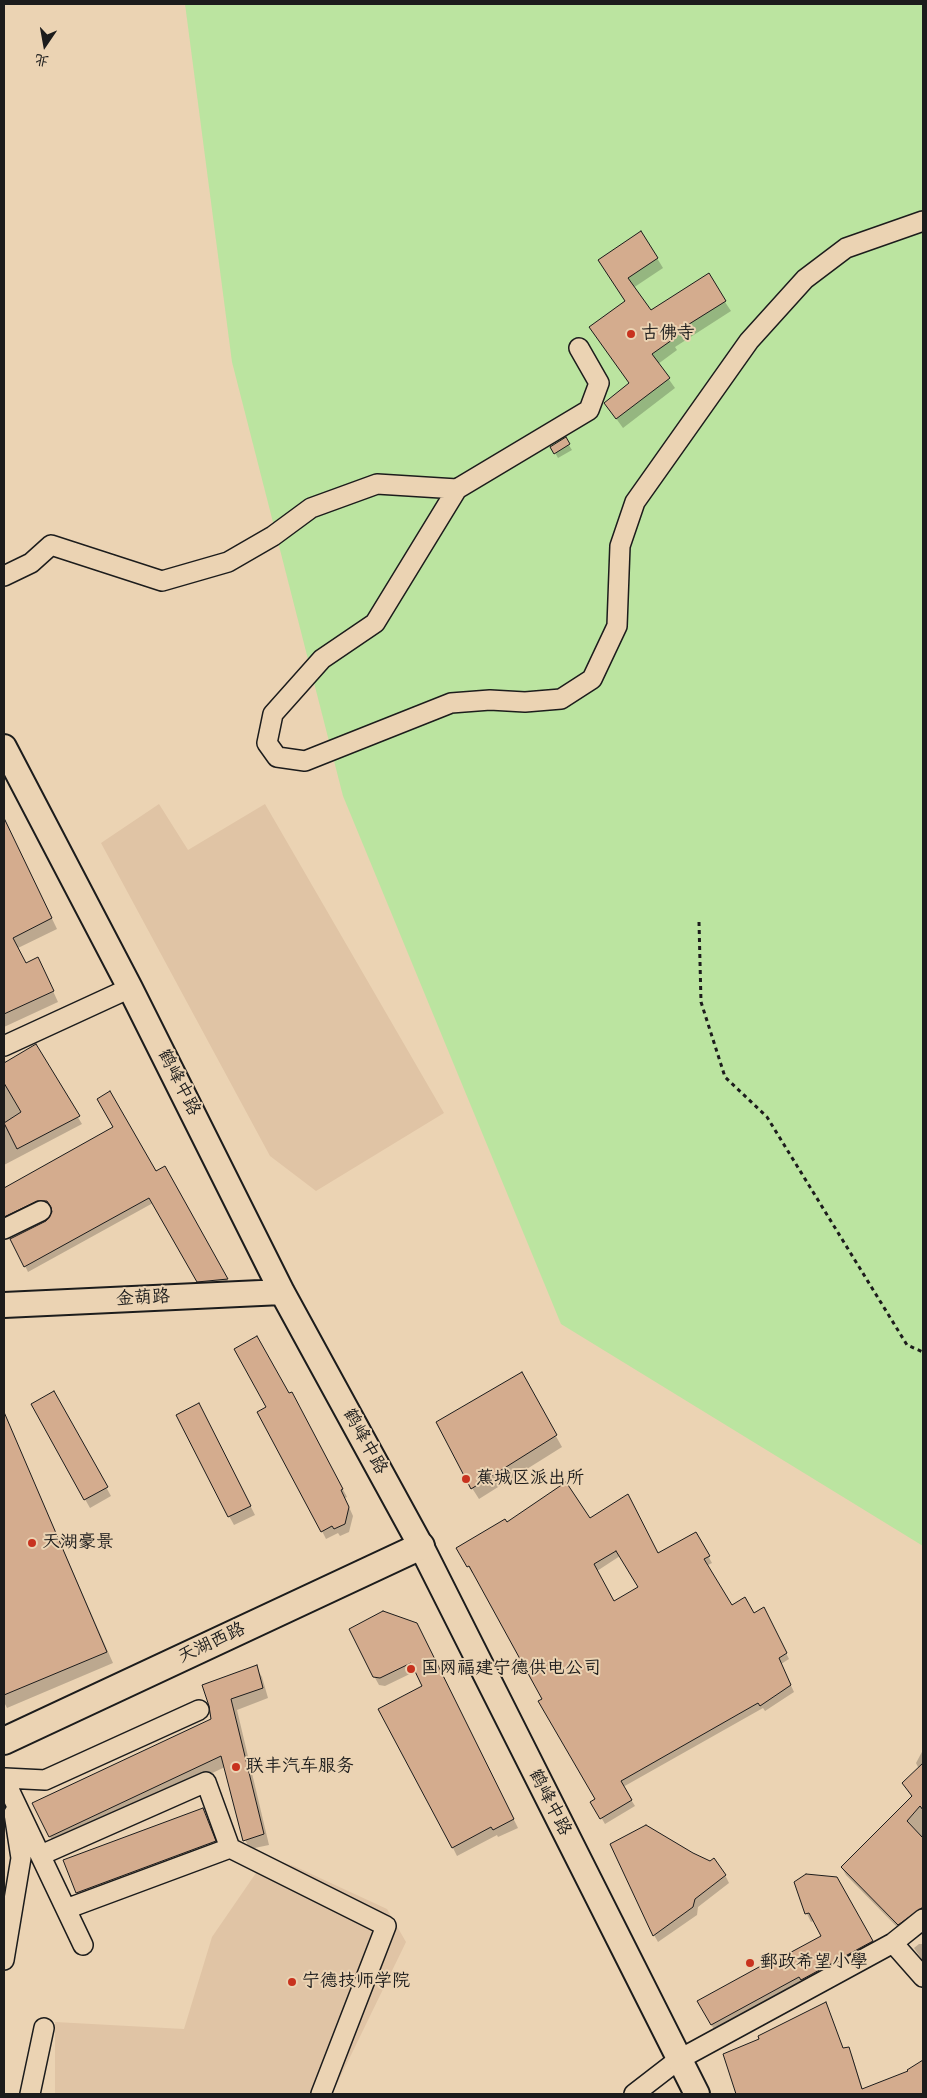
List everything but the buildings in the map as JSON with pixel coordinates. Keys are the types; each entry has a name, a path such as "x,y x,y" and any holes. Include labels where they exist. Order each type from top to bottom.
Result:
{"main road":[{"name":"天湖西路","path":"4,1742 421,1546"}],"street":[{"path":"579,348 599,383 589,410 456,489 375,623 322,659 273,714 267,743 277,758 305,761 451,703 490,700 525,702 562,699 592,680 617,626 620,546 635,502 749,341 805,279 846,248 923,221"},
{"path":"4,576 31,563 51,545 162,582 228,562 273,536 311,508 376,484 456,489"},
{"name":"鹤峰中路","path":"4,746 130,988 282,1292 421,1546 678,2060 697,2094"},
{"path":"4,1046 130,988"},
{"path":"4,1229 41,1211"},
{"name":"金葫路","path":"4,1305 282,1292"},
{"path":"7,1783 45,1780 198,1710"},
{"path":"41,1855 206,1782 230,1848 386,1926 321,2094"},
{"path":"7,1783 83,1945"},
{"path":"4,1960 21,1858 7,1783"},
{"path":"66,1908 230,1848"},
{"path":"634,2094 678,2060 893,1943 923,1918"},
{"path":"893,1943 923,1977"},
{"path":"30,2094 44,2028"}],"path":[{"path":"698,922 701,1002 725,1076 767,1117 907,1345 923,1352"}],"shaded area":[{"path":"159,804 188,850 265,804 444,1113 316,1191 270,1156 101,843"},
{"name":"宁德技师学院","path":"267,1857 294,1866 387,1909 406,1942 332,2094 55,2094 55,2022 184,2029 212,1937"}],"green space":[{"path":"185,4 923,4 923,1546 561,1324 343,796 232,362"}],"place":[{"name":"古佛寺","path":"631,334"},
{"name":"蕉城区派出所","path":"466,1479"},
{"name":"天湖豪景","path":"32,1543"},
{"name":"国网福建宁德供电公司","path":"411,1669"},
{"name":"联丰汽车服务","path":"236,1767"},
{"name":"郵政希望小學","path":"750,1963"},
{"name":"宁德技师学院","path":"292,1982"}]}
